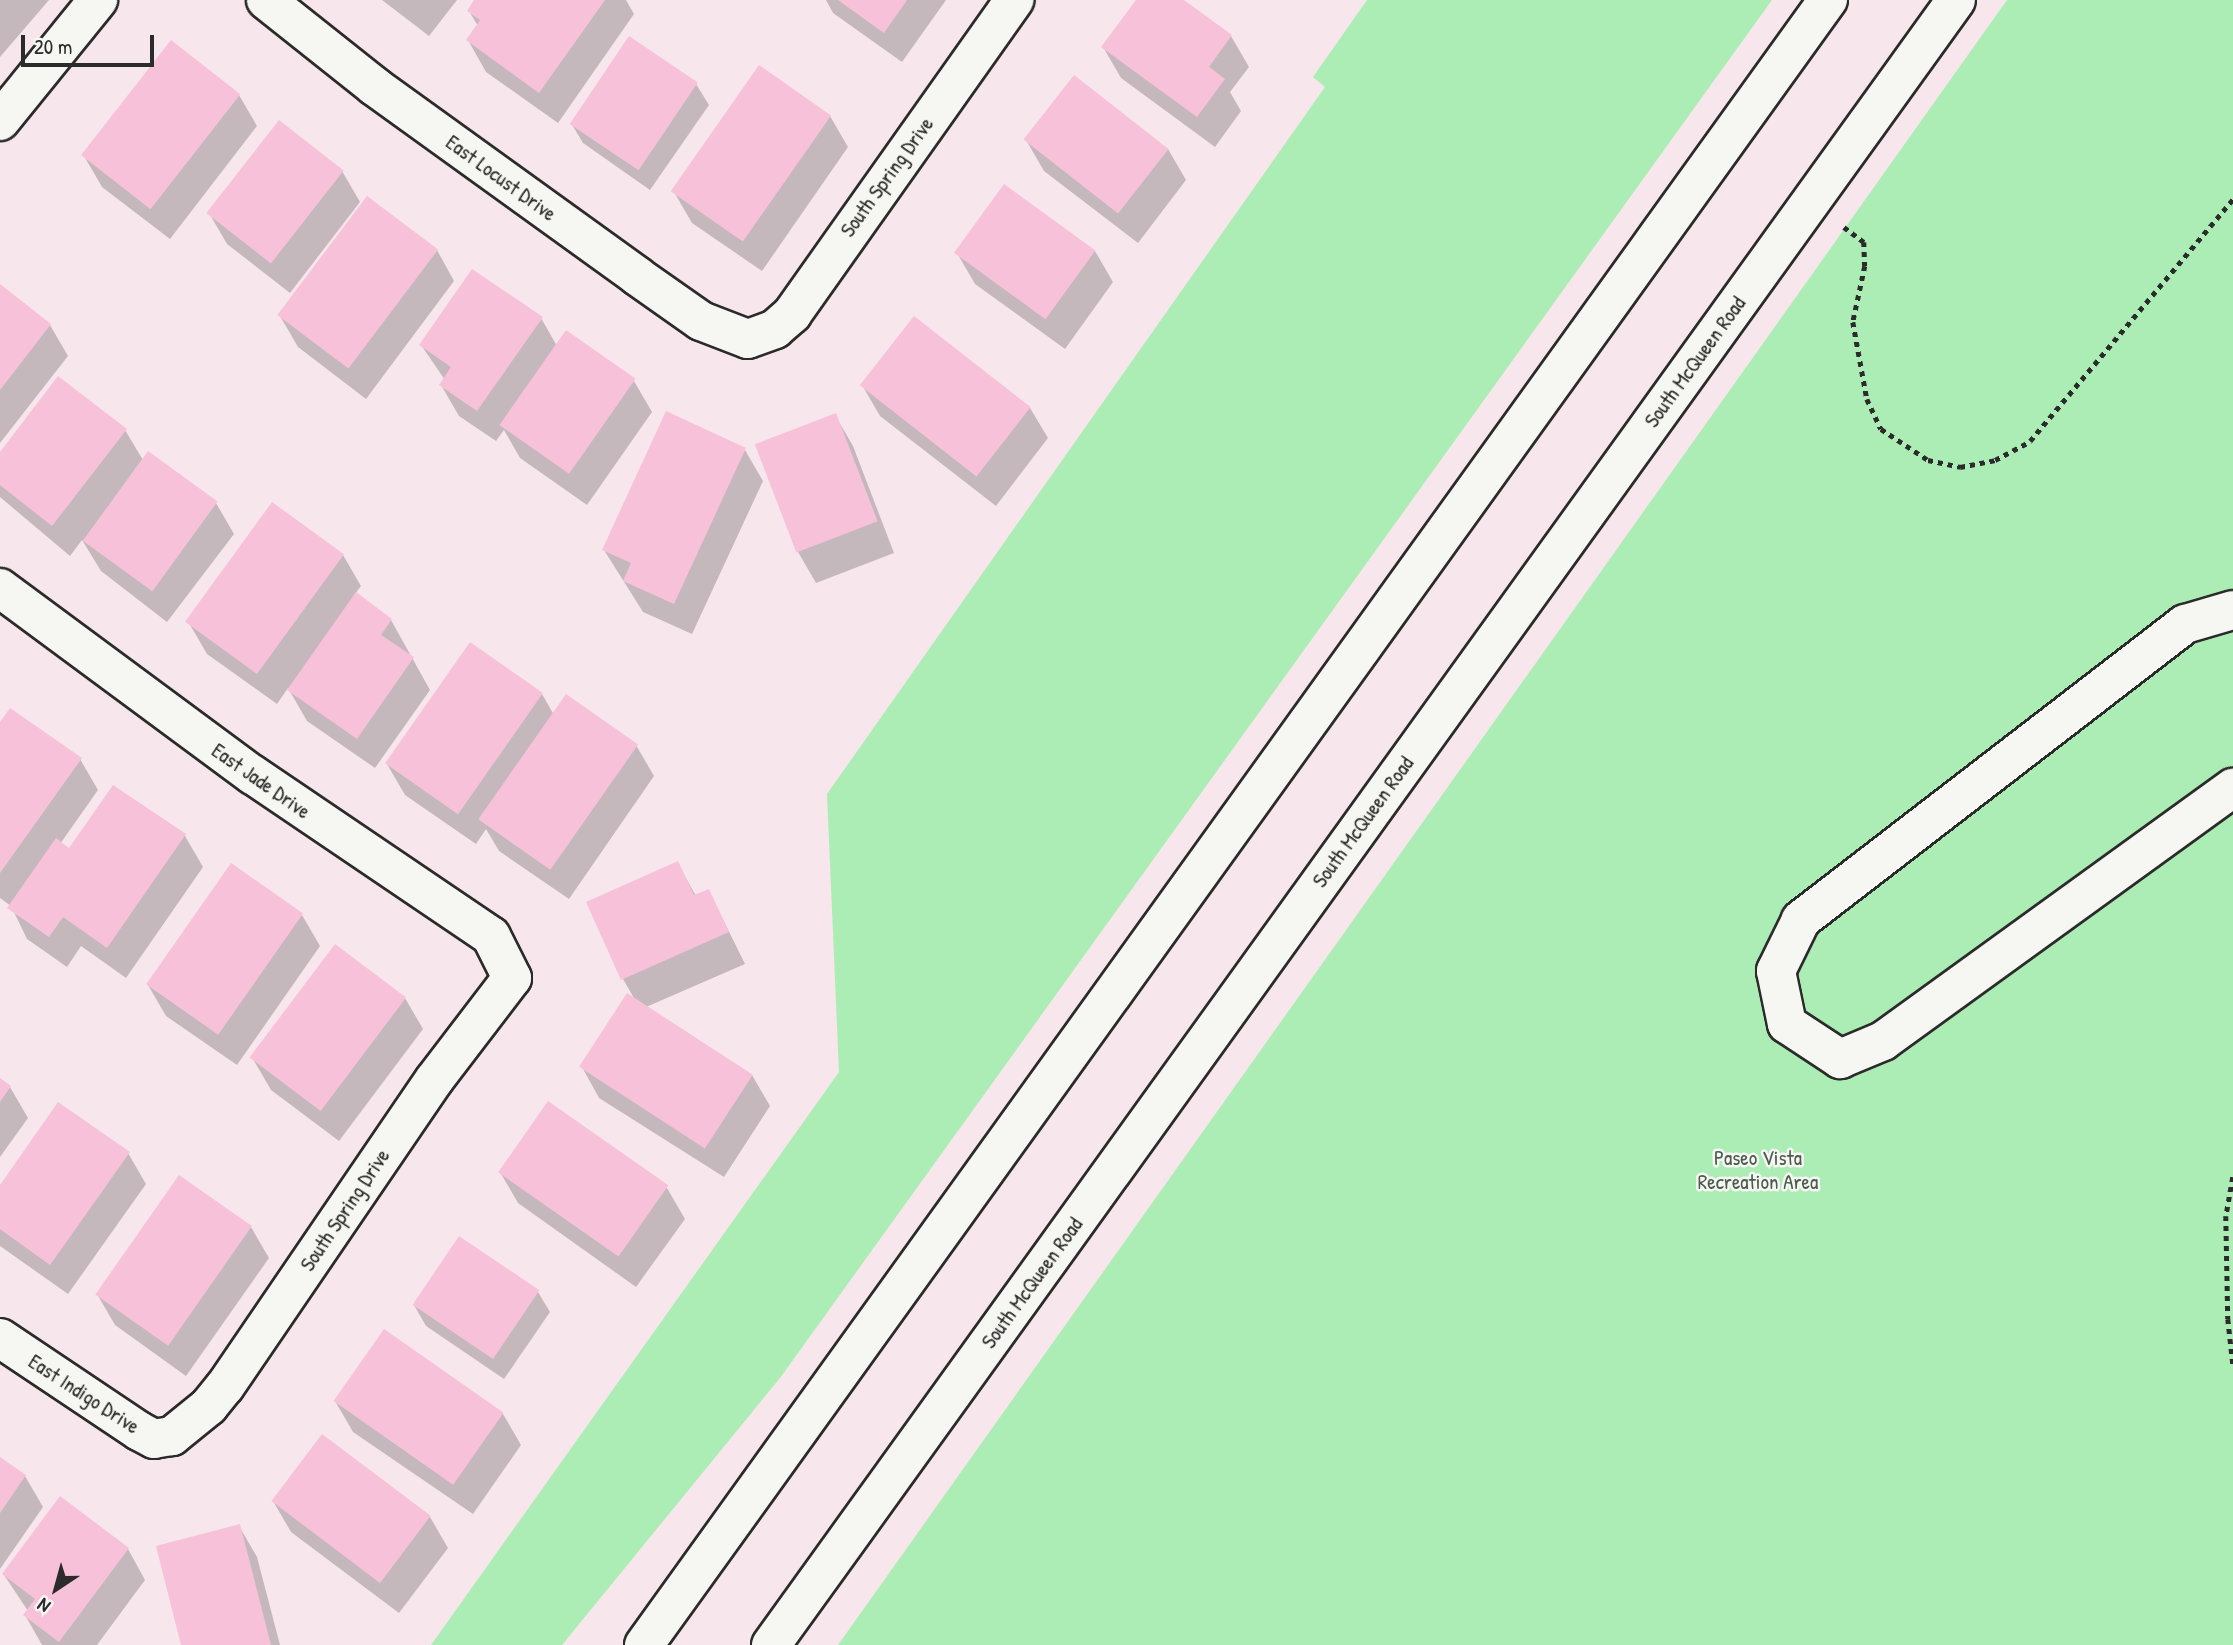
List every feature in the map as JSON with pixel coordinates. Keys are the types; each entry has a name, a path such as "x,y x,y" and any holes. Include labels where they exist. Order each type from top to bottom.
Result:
{"main road":[{"path":"0,121 98,0"},
{"name":"East Locust Drive","path":"266,0 374,86 637,276 701,321 748,339"},
{"name":"South Spring Drive","path":"748,339 775,329 792,314 1014,0"},
{"path":"644,1645 1828,0"},
{"name":"South McQueen Road","path":"771,1645 1956,0"},
{"name":"East Jade Drive","path":"0,588 232,760 491,936 512,978"},
{"path":"2233,610 2185,624 1801,920 1776,971 1787,1024 1840,1059 1883,1041 2233,788"},
{"name":"South Spring Drive","path":"172,1436 209,1406 235,1372 434,1080 512,978"},
{"name":"East Indigo Drive","path":"0,1338 139,1431 154,1438 172,1436"}],"path":[{"path":"1810,202 1864,242 1865,266 1853,322 1867,400 1881,429 1928,460 1960,467 1995,460 2030,441 2233,199"},
{"path":"2233,1177 2226,1216 2233,1364"}],"green space":[{"path":"1367,0 1772,0 780,1378 562,1645 431,1645 839,1072 827,794 1325,87 1313,77"},
{"name":"Paseo Vista Recreation Area","path":"2007,0 2233,0 2233,1645 838,1645"}],"building":[{"path":"474,0 605,0 539,93 466,40 480,20 467,11"},
{"path":"838,0 907,0 884,33"},
{"path":"1136,0 1184,0 1232,35 1209,67 1225,79 1197,117 1101,47"},
{"path":"629,36 698,82 639,170 570,124"},
{"path":"171,40 240,94 150,209 81,155"},
{"path":"759,65 831,115 743,242 671,191"},
{"path":"1074,75 1169,149 1118,213 1024,140"},
{"path":"279,120 344,170 271,263 206,213"},
{"path":"1004,184 1095,250 1045,319 954,253"},
{"path":"367,196 438,250 348,369 277,315"},
{"path":"472,269 543,317 477,411 439,385 451,367 419,345"},
{"path":"0,284 51,324 0,390"},
{"path":"914,316 1031,407 976,476 860,385"},
{"path":"566,330 636,379 569,474 499,425"},
{"path":"58,376 127,429 52,526 0,485 0,452"},
{"path":"666,411 746,448 674,604 623,581 631,563 602,550"},
{"path":"836,413 878,521 796,552 755,444"},
{"path":"148,451 218,502 152,591 83,541"},
{"path":"272,502 344,554 257,674 185,622"},
{"path":"356,592 392,619 381,635 414,657 357,739 287,690"},
{"path":"470,642 543,693 458,814 385,763"},
{"path":"566,694 638,744 550,870 478,819"},
{"path":"10,708 82,758 0,873 0,722"},
{"path":"113,785 186,834 107,948 63,917 49,937 7,908 56,838 69,848"},
{"path":"678,861 694,895 709,889 729,932 621,980 586,902"},
{"path":"231,863 303,913 218,1035 146,984"},
{"path":"335,944 406,998 321,1111 250,1057"},
{"path":"627,993 753,1075 705,1148 579,1067"},
{"path":"0,1078 11,1086 0,1102"},
{"path":"548,1101 668,1185 619,1257 498,1172"},
{"path":"58,1102 130,1152 50,1265 0,1229 0,1185"},
{"path":"179,1175 252,1226 168,1346 95,1295"},
{"path":"459,1236 539,1290 493,1359 413,1305"},
{"path":"384,1329 504,1413 453,1485 334,1401"},
{"path":"322,1434 431,1516 380,1583 271,1501"},
{"path":"0,1457 26,1475 0,1513"},
{"path":"60,1496 129,1548 59,1642 23,1615 35,1599 2,1574"},
{"path":"240,1524 271,1645 181,1645 156,1546"}]}
